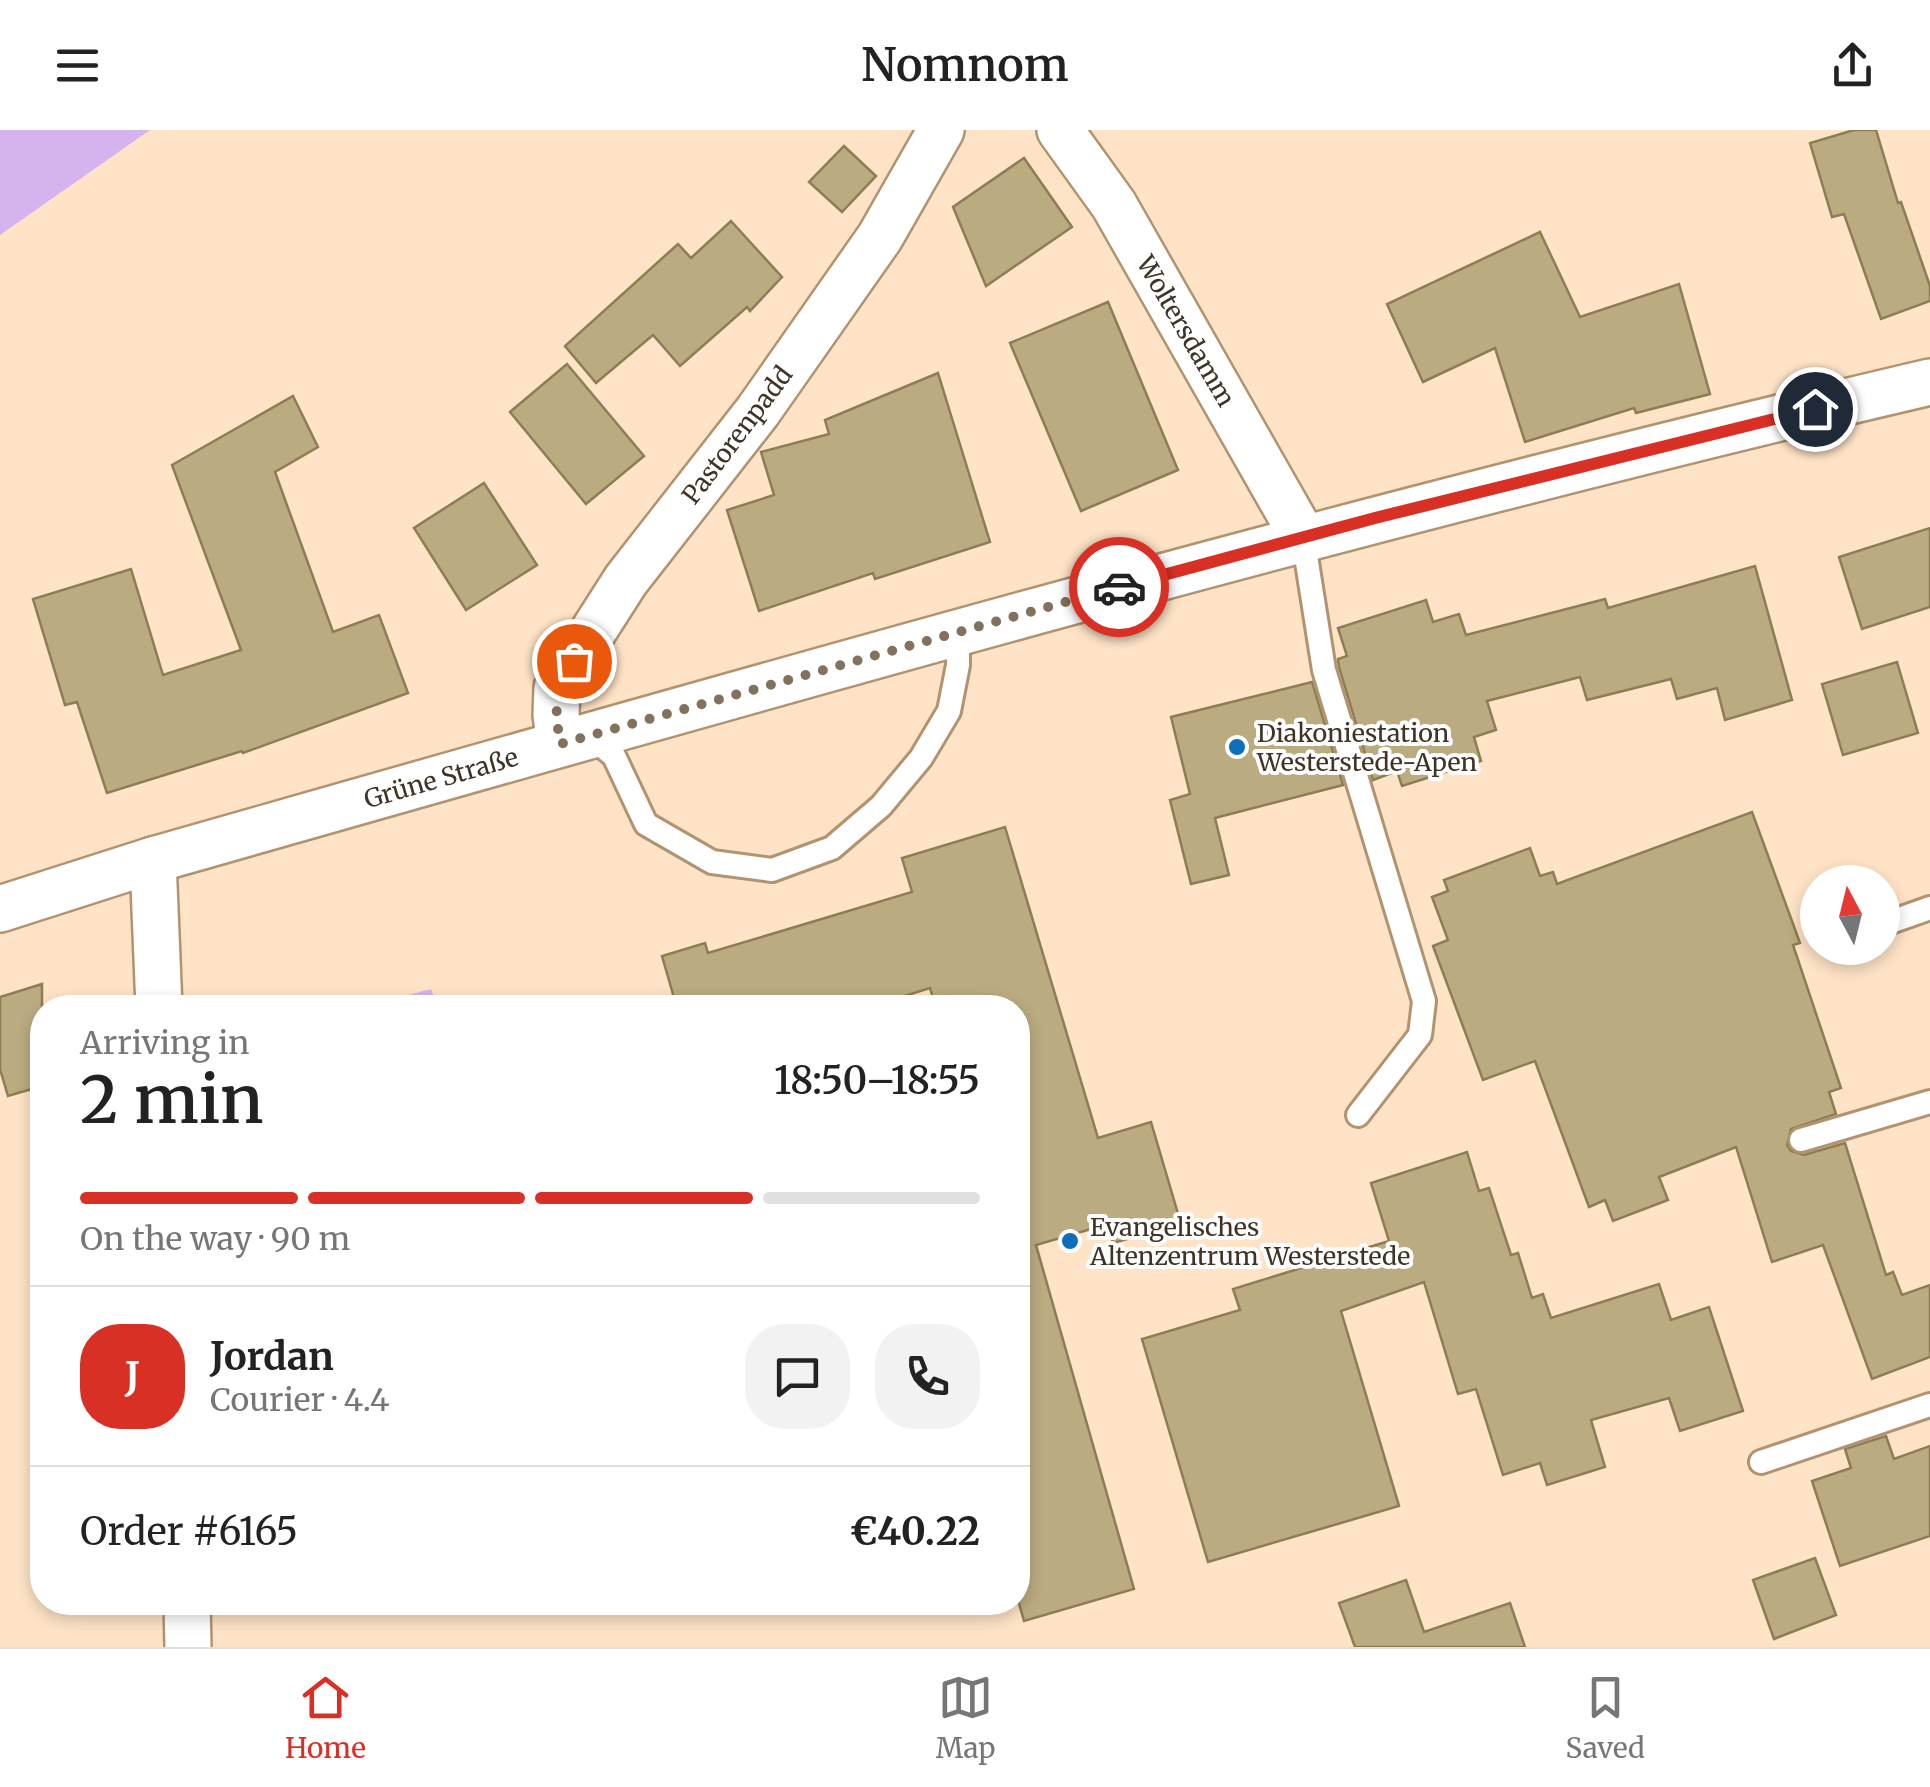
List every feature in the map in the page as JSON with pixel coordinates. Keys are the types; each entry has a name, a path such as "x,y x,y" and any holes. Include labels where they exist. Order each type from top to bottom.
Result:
{"street":[{"name":"Pastorenpadd","path":"575,740 556,715 557,688 626,580 758,411 880,238 941,130"},
{"name":"Woltersdamm","path":"1060,130 1114,205 1303,537"},
{"name":"Grüne Straße","path":"0,909 153,860 1303,537 1930,382"},
{"path":"153,860 159,995"},
{"path":"187,1615 188,1647"}],"lane":[{"path":"1303,537 1324,670 1424,1001 1420,1036 1358,1114"},
{"path":"575,740 614,756 646,824 712,862 772,870 832,848 881,806 921,758 949,711 958,665 958,632"},
{"path":"1900,918 1930,908"},
{"path":"1800,1140 1930,1102"},
{"path":"1760,1462 1930,1405"}],"shaded area":[{"path":"0,130 150,130 0,235"},
{"path":"431,989 433,995 409,995"}],"building":[{"path":"1854,130 1876,130 1898,203 1901,202 1930,286 1930,301 1881,319 1844,214 1832,217 1810,143"},
{"path":"844,146 876,176 842,212 809,182"},
{"path":"1024,158 1072,227 986,286 953,207"},
{"path":"731,221 782,277 750,311 747,307 680,366 653,335 596,383 565,346 678,244 691,258"},
{"path":"1540,232 1580,317 1679,284 1710,394 1636,413 1634,408 1525,442 1495,348 1423,382 1387,304"},
{"path":"1108,302 1178,470 1081,511 1010,343"},
{"path":"567,364 644,456 586,504 510,412"},
{"path":"938,373 990,542 875,579 873,573 759,611 727,510 774,495 761,452 829,434 825,420"},
{"path":"293,396 318,447 275,472 333,632 379,615 408,693 243,753 107,793 77,702 65,705 33,599 131,569 163,675 241,650 172,465"},
{"path":"484,483 537,565 466,610 414,528"},
{"path":"1930,528 1930,607 1862,629 1839,557"},
{"path":"1755,566 1792,700 1725,720 1717,688 1677,699 1671,679 1587,700 1580,677 1487,701 1496,730 1474,737 1481,761 1402,786 1397,771 1373,780 1339,667 1338,659 1347,656 1338,628 1426,600 1433,622 1459,614 1466,635 1605,599 1608,608"},
{"path":"1897,662 1918,733 1843,755 1822,684"},
{"path":"1312,682 1343,785 1215,818 1229,875 1191,884 1170,800 1190,794 1171,717"},
{"path":"1752,812 1800,943 1793,945 1841,1088 1829,1092 1836,1114 1791,1129 1787,1145 1791,1151 1804,1155 1845,1143 1886,1275 1893,1272 1902,1295 1930,1285 1930,1357 1872,1379 1823,1245 1772,1262 1736,1147 1659,1177 1668,1200 1613,1221 1605,1200 1589,1207 1535,1061 1483,1080 1433,946 1448,940 1432,897 1448,891 1444,880 1530,848 1540,876 1553,872 1557,884"},
{"path":"1005,827 1098,1138 1151,1122 1181,1224 1113,1243 1108,1224 1036,1245 1134,1589 1024,1621 1022,1615 1030,1615 1030,995 932,995 930,988 908,995 673,995 662,956 705,943 708,953 912,892 902,858"},
{"path":"42,984 42,995 30,995 30,1090 8,1096 0,1069 0,997"},
{"path":"1467,1152 1479,1191 1489,1188 1511,1255 1518,1253 1532,1298 1543,1294 1551,1318 1659,1284 1671,1320 1709,1307 1743,1411 1680,1431 1669,1398 1591,1420 1605,1467 1547,1485 1540,1463 1503,1475 1476,1389 1458,1394 1424,1282 1341,1311 1399,1506 1208,1562 1142,1339 1240,1310 1233,1289 1389,1241 1371,1183"},
{"path":"1886,1436 1894,1459 1930,1446 1930,1536 1840,1566 1812,1481 1851,1468 1845,1449"},
{"path":"1815,1558 1836,1615 1774,1639 1753,1580"},
{"path":"1406,1580 1424,1632 1510,1603 1525,1647 1355,1647 1339,1603"}],"way so far":[{"path":"574,661 557,688 560,744 1119,587"}],"place":[{"name":"Diakoniestation Westerstede-Apen","path":"1237,747"},
{"name":"Evangelisches Altenzentrum Westerstede","path":"1070,1241"}],"route":[{"path":"1119,587 1375,518 1815,409"}]}
